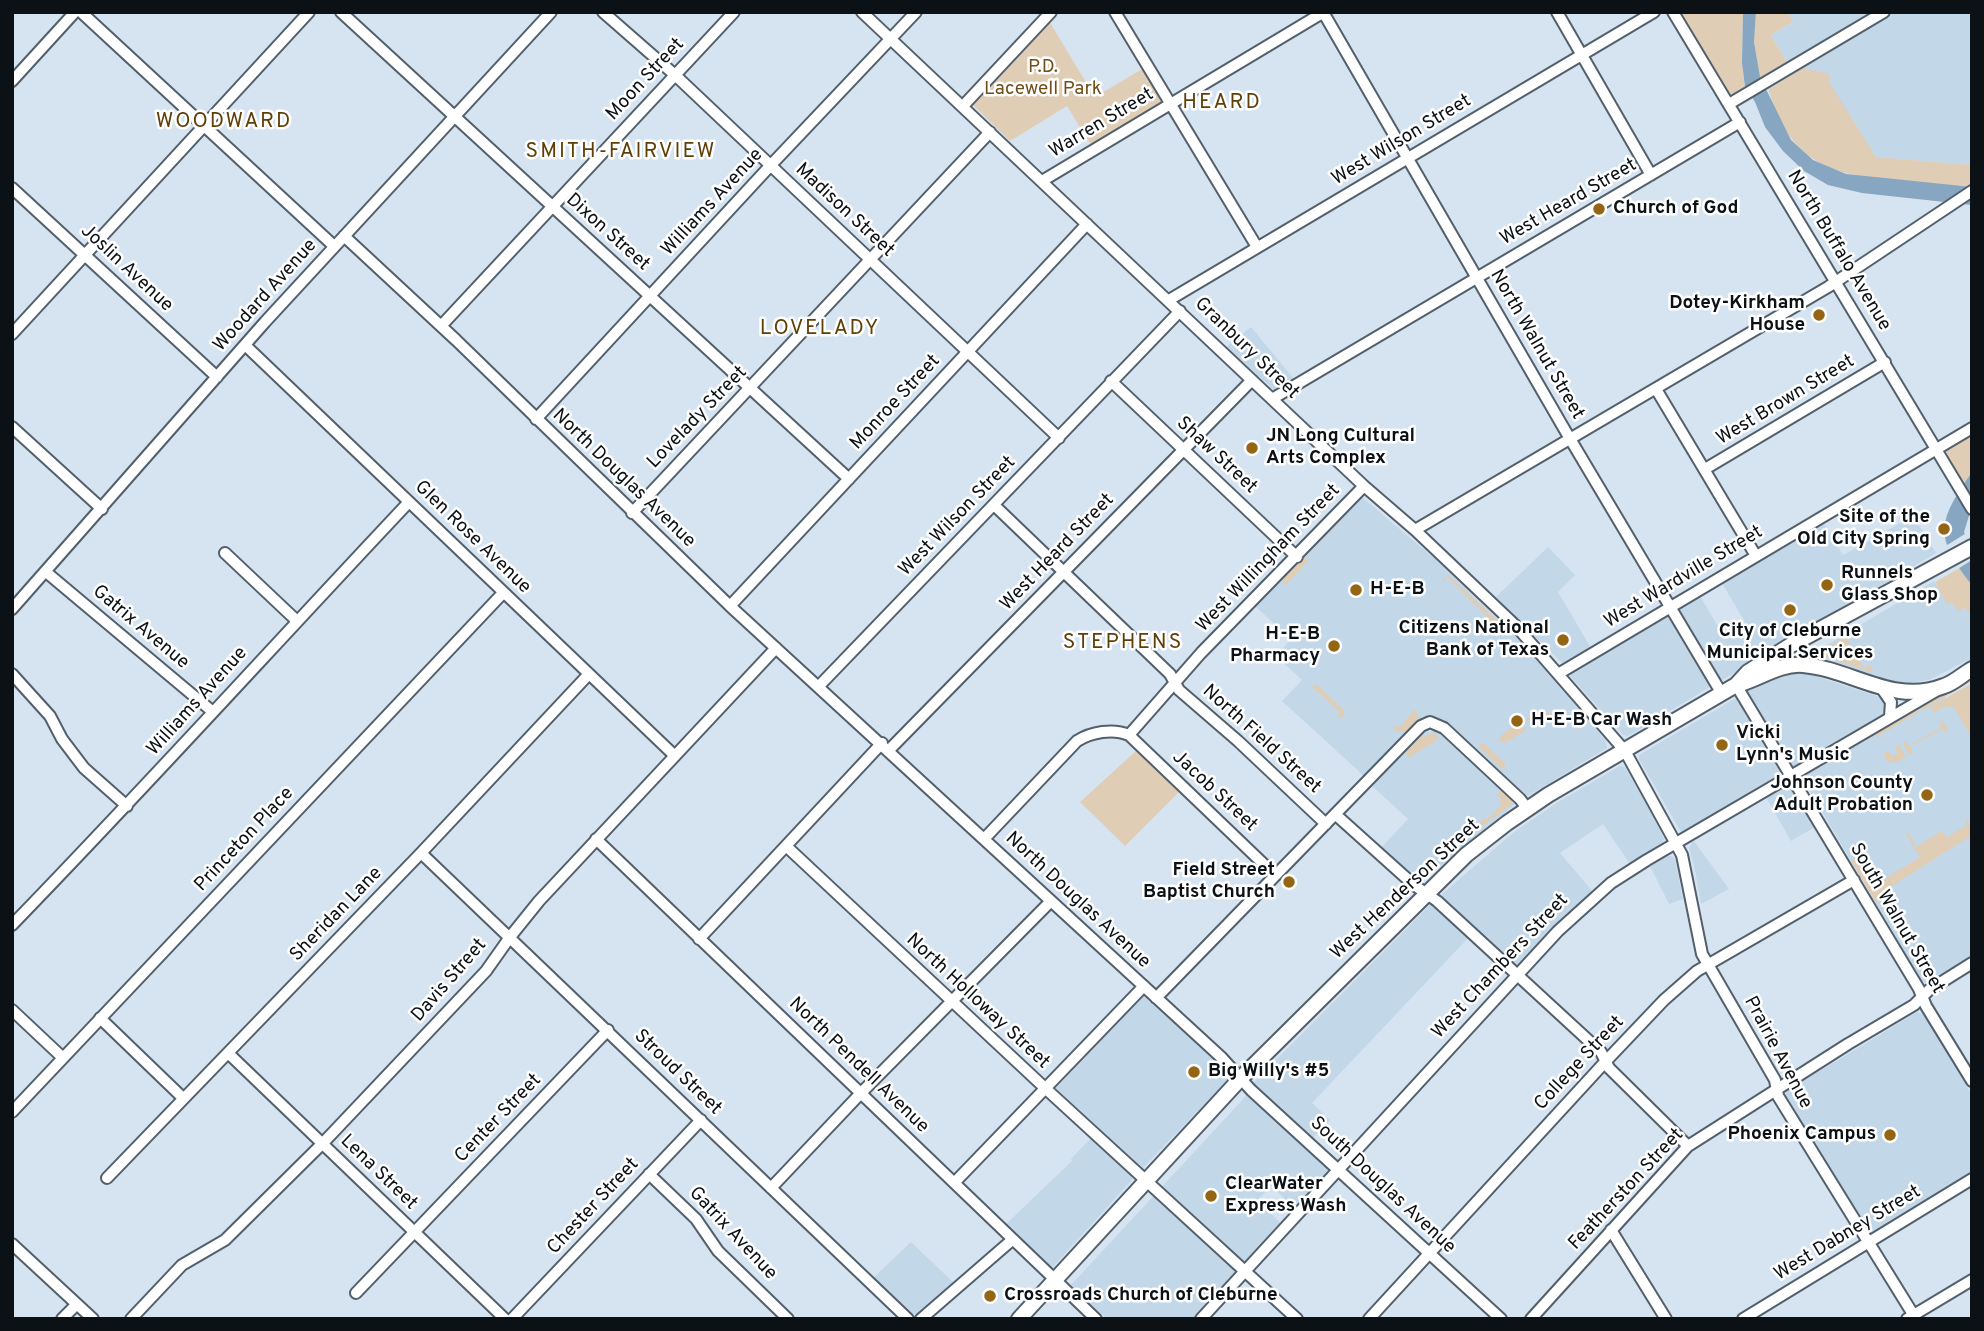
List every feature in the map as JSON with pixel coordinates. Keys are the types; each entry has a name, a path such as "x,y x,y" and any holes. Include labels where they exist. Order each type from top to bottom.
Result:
{"main road":[{"name":"West Henderson Street","path":"1019,1319 1241,1078 1426,893 1481,843 1527,808 1736,685 1748,672 1791,645 1972,547"},
{"name":"West Chambers Street","path":"1736,685 1781,667 1802,664 1882,689 1916,691 1945,686 1972,669"}],"street":[{"path":"12,81 75,12"},
{"path":"81,12 334,246"},
{"path":"12,334 309,12"},
{"name":"Dixon Street","path":"341,12 849,479"},
{"name":"Woodard Avenue","path":"12,609 334,246 551,12"},
{"name":"Madison Street","path":"603,12 675,75 1059,438"},
{"name":"Moon Street","path":"441,326 734,12"},
{"name":"Granbury Street","path":"862,12 1516,626 1625,751"},
{"name":"Williams Avenue","path":"536,419 916,12"},
{"path":"963,106 1051,12"},
{"path":"1115,12 1257,247"},
{"name":"Warren Street","path":"1042,181 1323,12"},
{"name":"North Walnut Street","path":"1323,12 1721,694"},
{"path":"1557,12 1651,175"},
{"name":"West Wilson Street","path":"1169,300 1654,12"},
{"name":"North Buffalo Avenue","path":"1674,12 1971,508"},
{"path":"1729,104 1884,12"},
{"name":"West Heard Street","path":"1272,399 1740,122"},
{"name":"Lovelady Street","path":"632,513 990,132"},
{"name":"Joslin Avenue","path":"12,187 217,377"},
{"path":"1415,530 1837,281 1972,191"},
{"name":"Monroe Street","path":"730,606 1087,224"},
{"name":"North Douglas Avenue","path":"344,236 441,326 730,606 1241,1078"},
{"name":"West Wilson Street","path":"819,686 1180,311"},
{"name":"Glen Rose Avenue","path":"245,345 675,756"},
{"name":"West Brown Street","path":"1705,469 1885,362"},
{"name":"West Heard Street","path":"699,939 786,846 1064,573 1252,380"},
{"name":"Shaw Street","path":"1111,381 1297,557"},
{"path":"1656,389 1756,556"},
{"path":"12,427 102,509"},
{"name":"West Wardville Street","path":"1558,674 1972,428"},
{"name":"West Willingham Street","path":"1129,735 1281,570 1297,557 1364,486"},
{"name":"Williams Avenue","path":"12,925 127,806 410,502"},
{"name":"North Field Street","path":"994,505 1170,674 1179,690 1326,824"},
{"path":"225,553 297,621"},
{"name":"Gatrix Avenue","path":"46,572 212,712"},
{"name":"Princeton Place","path":"12,1111 503,593"},
{"name":"Davis Street","path":"131,1319 182,1265 225,1240 323,1143 486,971 539,901 776,648"},
{"path":"12,674 50,716 62,739 83,766 127,806"},
{"name":"Sheridan Lane","path":"107,1178 421,853 589,674"},
{"path":"1736,685 1790,775"},
{"name":"West Chambers Street","path":"1201,1319 1518,975 1578,912 1611,883 1890,716 1894,717 1945,686"},
{"path":"1882,689 1891,702 1890,716"},
{"path":"1156,998 1421,726 1430,722 1444,727 1527,808"},
{"path":"984,839 1077,741 1086,735 1097,733 1122,732 1129,735"},
{"name":"Jacob Street","path":"1129,735 1275,875"},
{"name":"Prairie Avenue","path":"1625,751 1686,865 1698,943 1708,965 1775,1080 1778,1096 1913,1317"},
{"name":"South Walnut Street","path":"1790,775 1972,1081"},
{"path":"1335,814 1601,1052 1609,1068 1688,1146"},
{"name":"North Pendell Avenue","path":"596,839 1096,1319"},
{"name":"North Holloway Street","path":"786,846 951,1002 1297,1319"},
{"name":"Stroud Street","path":"421,853 908,1319"},
{"name":"College Street","path":"1369,1319 1606,1061 1687,979 1854,880"},
{"path":"771,1188 1051,901"},
{"name":"Featherston Street","path":"1531,1319 1688,1146 1914,1005 1929,990 1972,963"},
{"path":"955,1182 1144,986"},
{"path":"12,1010 62,1057"},
{"path":"100,1018 183,1098"},
{"name":"Center Street","path":"356,1293 608,1031"},
{"name":"Lena Street","path":"228,1052 505,1319"},
{"name":"South Douglas Avenue","path":"1241,1078 1501,1319"},
{"name":"Chester Street","path":"512,1319 701,1120"},
{"name":"Gatrix Avenue","path":"649,1174 696,1219 718,1251 788,1319"},
{"name":"West Dabney Street","path":"1743,1319 1972,1179"},
{"path":"1611,1230 1666,1319"},
{"path":"927,1317 1012,1240"},
{"path":"12,1244 93,1319"},
{"path":"1913,1317 1972,1280"},
{"path":"62,1319 76,1304"}],"shaded area":[{"path":"1743,12 1756,12 1754,42 1760,77 1791,140 1813,160 1846,174 1972,187 1972,205 1862,193 1828,185 1804,171 1783,151 1765,127 1745,86 1742,63"},
{"path":"1788,12 1870,12 1787,62 1771,35 1793,22"},
{"path":"1896,12 1972,12 1972,165 1876,157 1803,68"},
{"path":"1251,327 1294,379 1275,391 1226,347"},
{"path":"1972,472 1972,506 1964,532 1972,550 1972,585 1951,554 1945,528 1952,503"},
{"path":"1362,497 1435,559 1518,639 1606,741 1607,748 1526,797 1444,720 1431,715 1419,721 1364,776 1282,701 1302,680 1276,656 1291,639 1256,607"},
{"path":"1913,516 1936,553 1722,680 1678,610 1700,596 1723,635 1745,622 1722,583 1823,522 1843,555"},
{"path":"1548,547 1575,575 1558,592 1591,648 1563,664 1496,597"},
{"path":"1934,581 1947,603 1952,601 1972,614 1972,658 1929,680 1902,684 1891,683 1808,656"},
{"path":"1668,616 1710,687 1628,736 1623,735 1570,673"},
{"path":"1806,673 1886,699 1887,712 1793,767 1747,692 1768,679 1785,674"},
{"path":"1942,694 1953,705 1972,737 1972,956 1926,983 1922,981 1801,776"},
{"path":"1736,698 1781,773 1681,832 1639,755"},
{"path":"1434,731 1445,734 1514,801 1514,805 1419,884 1379,850 1408,819 1371,785 1421,733"},
{"path":"1620,766 1625,767 1655,820 1664,839 1662,845 1630,864 1603,824 1560,853 1593,892 1558,924 1522,964 1516,965 1443,898 1442,894 1514,832 1558,802"},
{"path":"1789,785 1815,827 1791,841 1766,797"},
{"path":"1693,840 1729,889 1701,904 1689,848"},
{"path":"1666,856 1672,856 1675,860 1683,899 1669,904 1650,866"},
{"path":"1430,905 1434,905 1469,937 1312,1103 1330,1120 1312,1139 1255,1088 1254,1082"},
{"path":"1143,996 1232,1075 1143,1168 1056,1088"},
{"name":"Phoenix Campus","path":"1917,1012 1923,1014 1972,1095 1972,1171 1869,1232 1784,1096 1787,1091"},
{"path":"1246,1096 1331,1171 1297,1210 1271,1186 1257,1201 1283,1225 1195,1319 1107,1319 1071,1285"},
{"path":"1092,1137 1132,1175 1132,1180 1052,1268 1048,1268 1004,1226 1072,1161"},
{"path":"911,1242 953,1282 914,1316 873,1278"}],"green space":[{"path":"1680,12 1743,12 1742,63 1745,86 1733,94 1729,93"},
{"path":"1756,12 1788,12 1793,22 1771,35 1787,62 1760,78 1754,42"},
{"name":"P.D. Lacewell Park","path":"1049,21 1095,97 1142,69 1162,102 1091,145 1067,106 1010,141 972,104"},
{"path":"1803,68 1830,74 1829,82 1876,157 1972,165 1972,186 1942,186 1862,176 1822,164 1806,153 1791,138 1779,118 1769,92 1769,89"},
{"path":"1972,433 1972,472 1963,485 1946,451"},
{"path":"1304,557 1309,560 1285,586 1282,580"},
{"path":"1972,561 1972,614 1963,608 1957,611 1952,602 1947,604 1935,582"},
{"path":"1447,577 1501,624 1504,630 1501,636 1495,634 1497,627"},
{"path":"1852,633 1847,639 1864,668 1870,665 1873,670 1871,672 1816,654"},
{"path":"1972,678 1972,681 1921,711 1919,706"},
{"path":"1972,683 1972,738 1953,706 1945,706 1934,713 1930,707"},
{"path":"1316,684 1345,711 1342,718 1336,718 1340,712 1312,687"},
{"path":"1916,708 1919,712 1875,738 1878,731"},
{"path":"1414,710 1418,712 1418,720 1410,728 1405,732 1393,729 1393,724 1399,728"},
{"path":"1539,711 1552,714 1545,719 1540,712 1523,724 1525,731 1505,743 1498,740 1505,732"},
{"path":"1939,721 1944,722 1947,733 1942,729 1910,747 1913,753 1908,754 1903,742 1909,746 1941,727"},
{"path":"1433,731 1439,737 1433,743 1410,758 1405,753 1422,736 1433,734"},
{"path":"1484,743 1505,763 1504,771 1480,748 1480,744"},
{"path":"1897,745 1905,758 1889,762 1884,754 1888,751 1892,756 1898,753 1895,748"},
{"path":"1137,750 1181,790 1125,846 1080,802"},
{"path":"1501,790 1512,800 1512,804 1464,840 1461,839 1459,835 1462,831 1468,835 1502,804 1497,795"},
{"path":"1965,818 1969,823 1972,822 1972,835 1881,893 1881,901 1875,901 1851,861 1862,855 1866,862 1862,865 1873,882 1881,881 1920,857 1906,834 1909,833 1916,847 1942,831 1947,837 1967,825"}],"pier":[{"path":"1968,532 1972,543 1972,560 1956,570 1944,547"}],"place":[{"name":"Church of God","path":"1599,209"},
{"name":"Dotey-Kirkham House","path":"1819,315"},
{"name":"JN Long Cultural Arts Complex","path":"1252,448"},
{"name":"Site of the Old City Spring","path":"1944,529"},
{"name":"Runnels Glass Shop","path":"1827,585"},
{"name":"H-E-B","path":"1356,590"},
{"name":"City of Cleburne Municipal Services","path":"1790,610"},
{"name":"Citizens National Bank of Texas","path":"1563,640"},
{"name":"H-E-B Pharmacy","path":"1334,646"},
{"name":"H-E-B Car Wash","path":"1517,721"},
{"name":"Vicki Lynn's Music","path":"1722,745"},
{"name":"Johnson County Adult Probation","path":"1927,795"},
{"name":"Field Street Baptist Church","path":"1289,882"},
{"name":"Big Willy's #5","path":"1194,1072"},
{"name":"Phoenix Campus","path":"1890,1135"},
{"name":"ClearWater Express Wash","path":"1211,1196"},
{"name":"Crossroads Church of Cleburne","path":"990,1296"}],"district":[{"name":"HEARD","path":"1222,104"},
{"name":"WOODWARD","path":"224,123"},
{"name":"SMITH-FAIRVIEW","path":"621,153"},
{"name":"LOVELADY","path":"820,330"},
{"name":"STEPHENS","path":"1123,644"}]}
